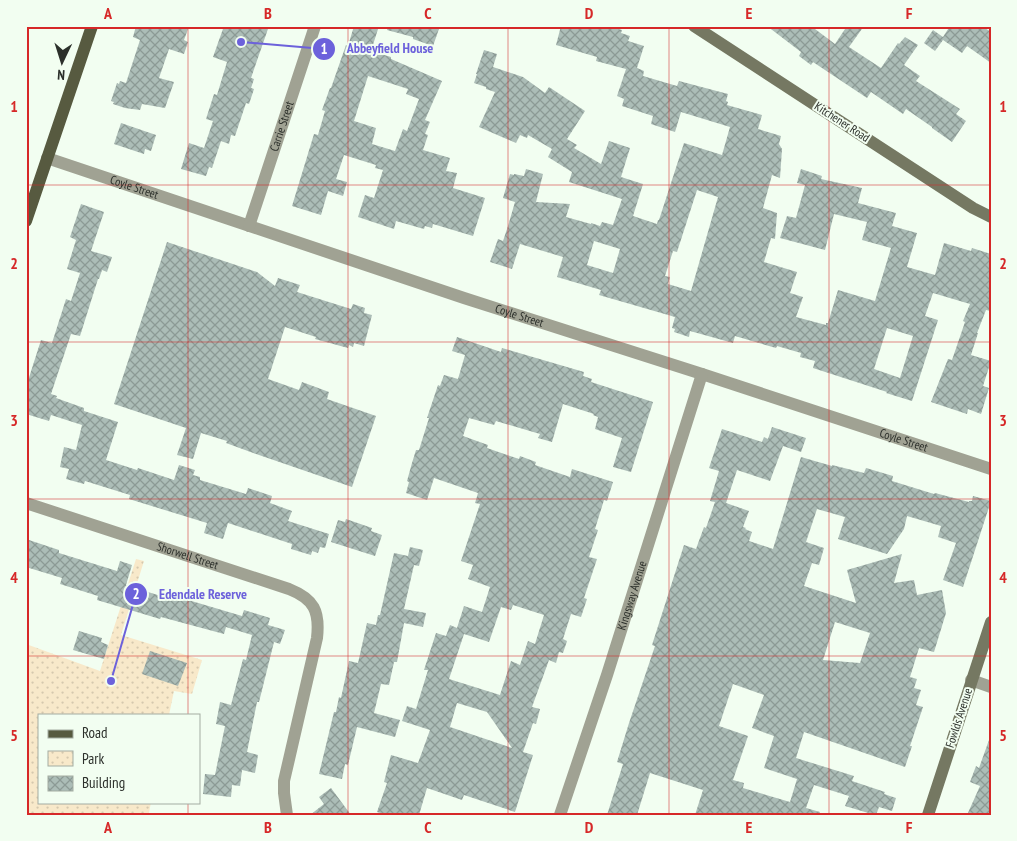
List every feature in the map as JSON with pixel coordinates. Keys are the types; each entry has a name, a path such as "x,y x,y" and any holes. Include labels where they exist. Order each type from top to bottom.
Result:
{"main road":[{"path":"26,221 92,26"}],"street":[{"name":"Carrie Street","path":"249,226 315,26"},
{"name":"Kitchener Road","path":"694,26 973,208 991,217"},
{"name":"Coyle Street","path":"47,158 464,298 991,469"},
{"name":"Kingsway Avenue","path":"560,815 607,675 702,374"},
{"name":"Shorwell Street","path":"26,503 290,589 301,594 310,602 316,612 318,638 285,775 284,793 287,815"},
{"name":"Fowlds Avenue","path":"928,815 991,622"},
{"path":"971,680 991,686"}],"green space":[{"path":"136,559 144,561 121,635 202,660 192,694 174,691 169,714 38,714 38,804 151,804 149,813 146,815 26,815 26,644 100,671"}],"building":[{"path":"136,26 181,26 188,29 184,40 188,42 184,54 169,49 159,78 174,82 165,108 142,104 140,110 125,108 113,104 114,102 111,101 117,83 119,84 120,81 126,83 140,40 133,37"},
{"path":"224,26 269,26 251,78 254,79 251,88 254,89 249,104 246,103 235,136 231,135 229,144 221,141 212,168 209,167 206,176 181,169 189,143 204,148 213,121 206,119 214,94 217,95 227,62 213,57"},
{"path":"354,26 379,26 371,51 391,57 391,59 442,81 425,120 430,122 425,134 428,135 423,150 450,158 446,171 457,173 453,188 485,198 473,236 433,224 432,228 425,226 424,229 396,221 394,229 358,217 365,195 374,198 383,170 375,168 376,165 344,155 336,179 347,182 343,196 328,191 321,215 292,206 314,134 318,135 325,111 322,110 346,45 348,46","holes":["368,76 408,89 406,94 419,99 407,131 403,129 395,151 372,144 376,128 354,121"]},
{"path":"388,26 440,26 433,46 413,39 413,37 387,30"},
{"path":"561,26 608,26 622,30 621,33 630,36 628,41 644,46 637,68 644,71 643,76 677,86 679,81 728,94 727,105 762,115 758,129 781,136 779,144 782,149 780,178 772,175 763,208 777,213 775,239 771,238 764,262 797,272 790,293 803,297 796,317 826,325 838,290 875,301 891,248 862,240 867,222 834,214 825,250 780,238 787,216 796,218 805,185 797,183 801,169 822,176 821,179 862,188 858,203 896,213 892,226 917,233 907,267 935,275 944,243 971,251 972,248 991,254 991,311 986,310 971,355 991,361 983,386 989,388 981,414 968,409 967,414 931,402 948,359 952,360 970,304 933,293 925,316 938,320 912,401 813,368 815,361 800,357 801,353 777,346 776,348 735,336 733,343 690,331 689,337 674,332 675,329 672,328 675,317 599,295 601,290 557,277 563,257 520,244 512,269 490,262 498,239 503,241 515,202 503,198 510,174 524,176 526,169 543,174 536,202 570,204 566,217 591,224 600,226 602,222 613,225 622,199 569,182 572,172 548,157 552,149 528,135 527,138 520,135 516,143 479,127 495,92 474,83 484,50 497,54 493,67 523,77 545,93 549,87 585,111 567,139 577,145 574,148 601,164 609,141 630,148 621,177 643,184 633,216 657,224 684,143 722,155 730,127 681,112 675,132 651,124 653,116 622,106 624,99 617,96 626,69 596,61 597,57 556,45","holes":["697,190 718,197 691,291 668,284 670,277 665,276 673,251 677,252","594,241 620,249 613,273 587,265","887,328 913,336 900,378 874,369"]},
{"path":"767,26 811,26 835,44 847,26 864,26 849,47 881,68 898,43 905,37 918,45 904,65 920,76 916,81 960,109 956,114 966,121 952,142 906,109 903,114 871,92 867,98 813,62 811,65 799,56 801,52"},
{"path":"950,26 982,26 991,32 991,63 967,46 962,53 943,40 935,51 924,43 933,30 943,37"},
{"path":"121,123 156,135 151,151 145,149 144,154 114,144"},
{"path":"81,204 104,212 91,251 112,257 107,272 102,270 98,279 80,336 71,334 51,394 57,396 56,398 84,408 84,411 118,422 106,460 174,480 179,465 195,470 193,475 200,477 200,480 246,494 248,488 272,496 270,503 292,511 288,521 329,534 325,548 320,547 318,553 312,551 311,555 291,549 292,544 228,523 223,539 204,533 207,523 129,499 130,495 85,481 84,484 66,479 69,469 60,467 64,447 76,450 82,425 51,415 49,421 26,414 26,387 41,340 52,343 66,299 71,301 80,273 67,269 76,240 70,237"},
{"path":"167,242 257,272 275,286 278,278 300,285 297,292 351,309 353,304 365,308 364,313 372,315 364,346 354,343 353,347 349,345 348,348 315,339 316,337 285,327 268,379 299,390 302,382 329,392 327,399 376,416 352,487 201,433 193,459 177,455 186,428 114,404"},
{"path":"457,337 501,352 502,348 584,372 583,376 592,379 591,382 653,402 631,472 613,467 622,438 595,429 598,417 594,414 563,404 552,442 538,438 540,434 496,421 494,425 469,418 463,436 488,445 487,448 519,459 520,456 536,462 535,465 570,477 572,469 613,482 607,501 604,500 595,529 598,530 589,557 597,559 584,598 587,599 581,617 571,614 563,639 567,641 563,653 559,652 556,663 549,660 532,707 540,709 536,724 533,723 523,752 533,755 515,812 464,795 462,800 427,788 419,815 386,815 377,812 387,783 384,782 391,755 418,763 430,730 402,721 407,706 416,709 428,670 424,670 436,633 446,636 450,625 457,628 464,606 482,612 490,587 468,579 473,565 461,561 480,504 475,503 478,493 434,478 427,500 406,493 412,463 416,450 419,450 438,385 440,386 444,375 458,379 465,355 452,351","holes":["513,605 544,615 535,644 528,641 520,665 511,661 500,695 449,679 464,634 489,642 501,607 511,610","457,703 487,712 512,748 450,727"]},
{"path":"772,427 806,438 801,452 783,446 770,481 737,470 726,503 749,511 743,527 752,532 749,541 773,549 801,457 864,473 866,468 893,476 892,481 934,494 969,502 972,501 973,496 991,501 963,587 943,580 956,543 938,537 941,526 907,516 904,529 887,554 838,539 845,517 817,509 806,542 824,548 819,565 812,563 804,586 856,603 847,570 902,554 894,583 914,580 917,595 942,590 946,613 934,652 919,648 910,677 917,679 914,688 921,690 916,705 923,707 905,767 804,732 796,758 854,776 852,781 885,792 884,794 896,798 892,811 879,807 875,815 845,806 849,796 814,785 806,808 820,812 819,815 695,815 703,790 650,773 637,815 607,815 623,764 617,762 655,646 652,645 684,545 696,549 715,502 710,501 719,471 709,468 722,429 762,442 764,437 768,439","holes":["835,622 870,633 860,663 823,660","733,684 764,695 752,728 774,736 764,768 797,779 790,802 743,788 744,783 733,780 748,736 719,726"]},
{"path":"346,519 372,528 371,531 382,535 375,556 331,542 338,520 345,522"},
{"path":"26,539 59,550 59,553 117,571 120,561 132,565 126,585 167,598 168,594 242,616 244,610 270,618 268,625 285,630 280,644 274,642 259,702 257,702 247,752 258,755 255,773 242,770 240,786 232,785 231,797 203,794 205,774 215,775 225,726 216,724 220,702 231,705 243,659 246,660 252,635 226,627 224,634 161,617 160,619 97,600 98,596 60,584 62,578 26,567"},
{"path":"410,547 423,550 419,566 414,565 404,609 426,613 423,627 404,623 397,662 394,662 389,685 381,684 374,713 400,720 395,737 357,727 348,765 345,764 342,779 319,774 334,712 336,712 339,697 341,698 349,661 358,663 367,623 376,625 394,553 408,556"},
{"path":"79,631 102,638 101,642 108,645 104,659 73,650"},
{"path":"150,651 187,663 178,686 142,674"},
{"path":"989,740 991,740 991,815 967,815 980,786 970,782 976,766 979,768"},
{"path":"331,788 351,815 310,815 324,804 319,797"}],"place":[{"name":"Abbeyfield House","path":"241,42"},
{"name":"Edendale Reserve","path":"111,681"}]}
